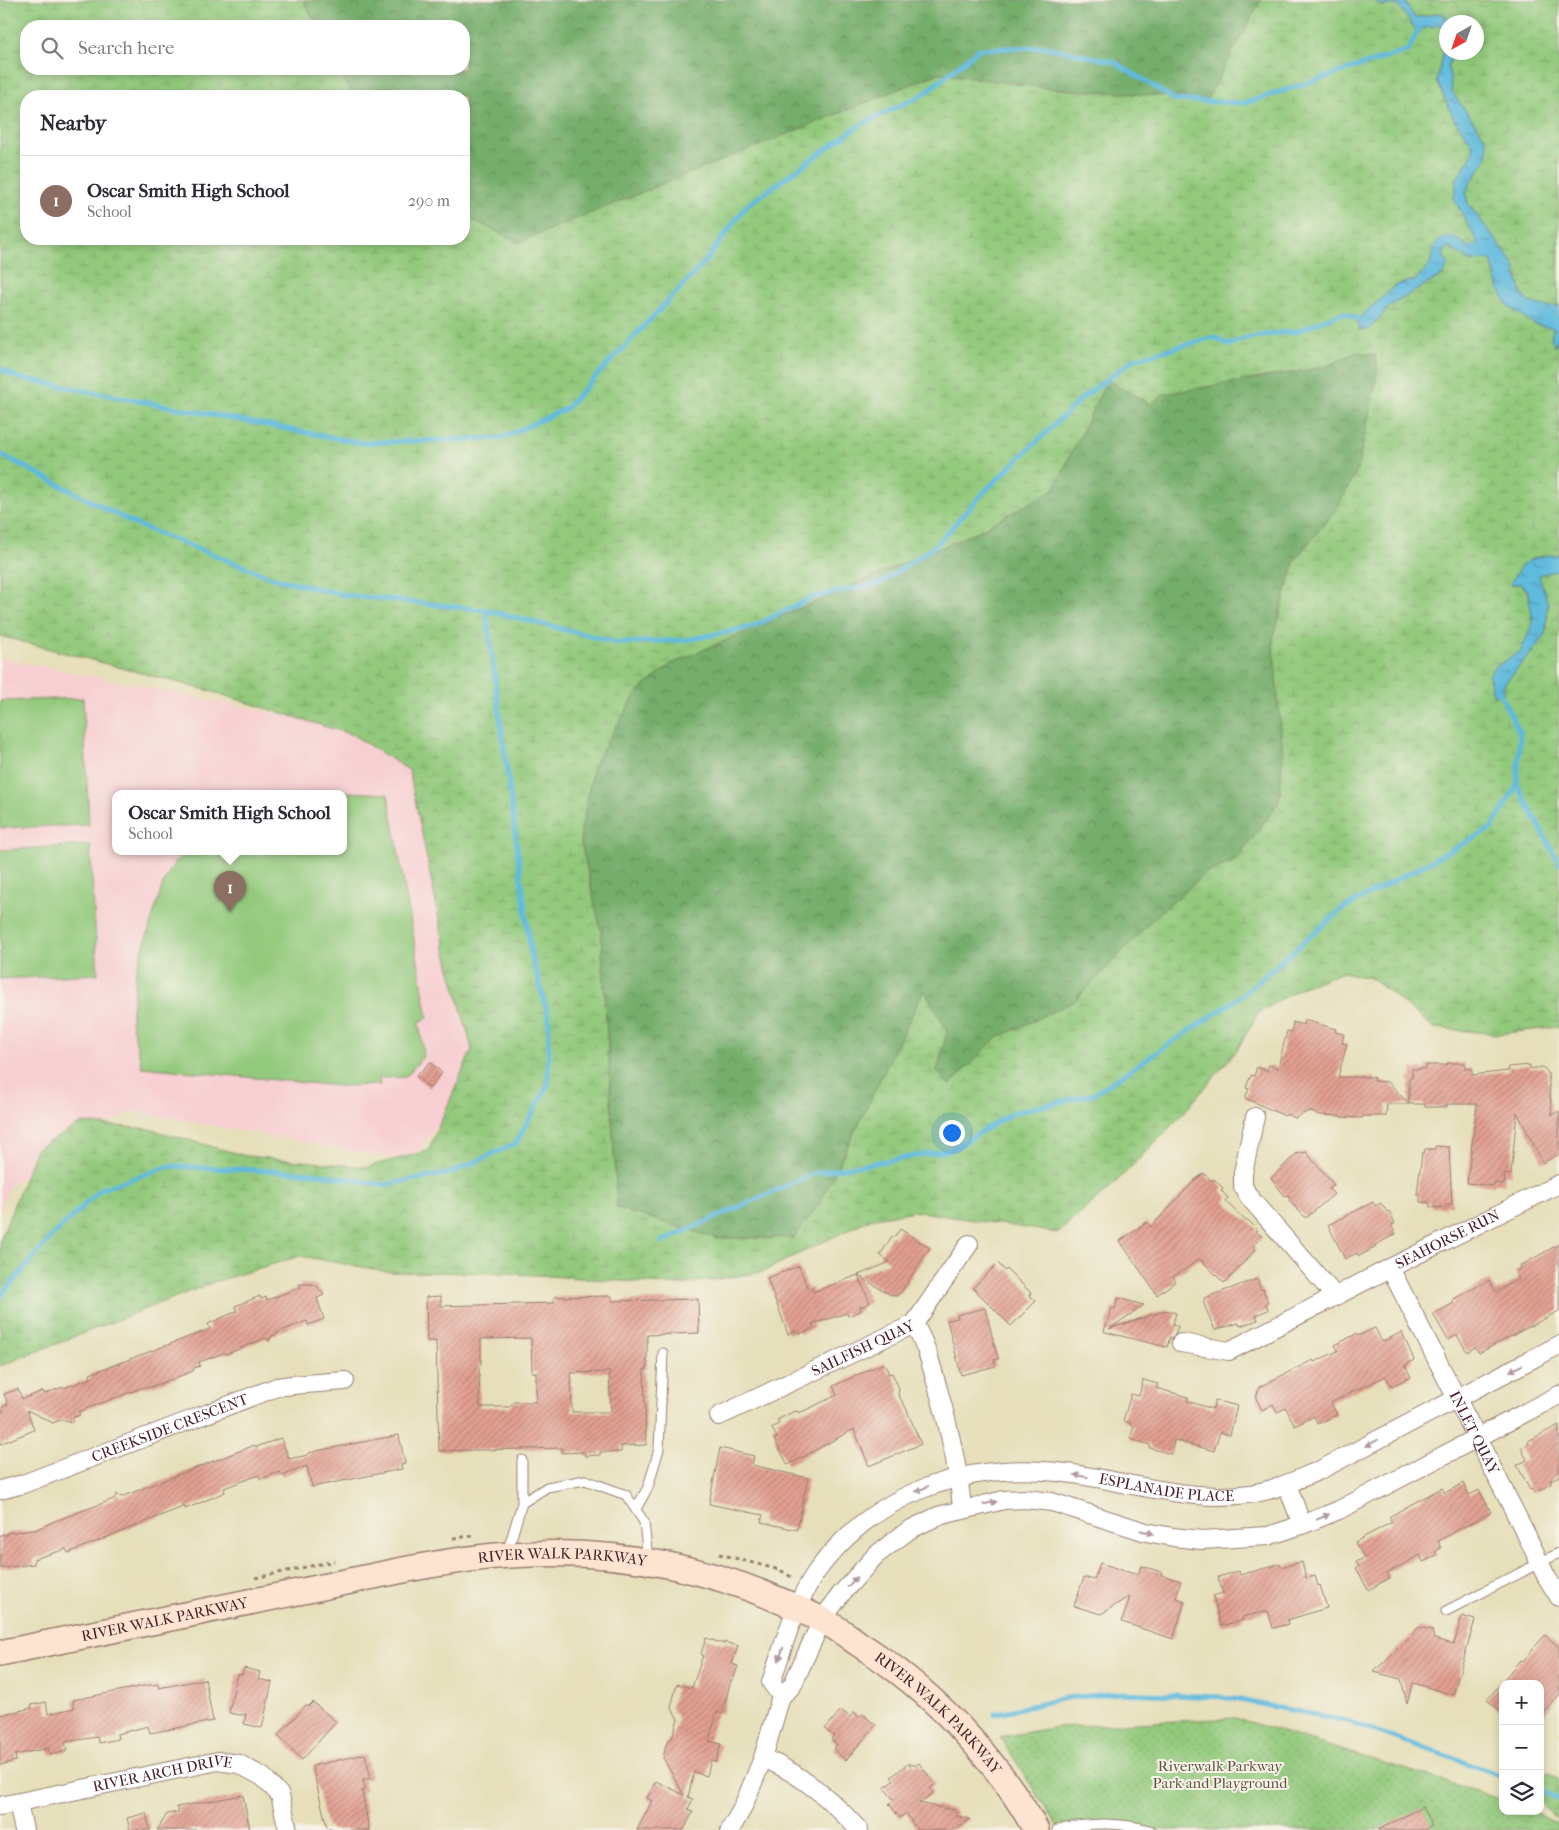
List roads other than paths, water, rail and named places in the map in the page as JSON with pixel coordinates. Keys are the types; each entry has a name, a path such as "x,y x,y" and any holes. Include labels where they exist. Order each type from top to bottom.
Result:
{"street":[{"path":"1255,1117 1243,1173 1243,1186 1249,1197 1336,1296"},
{"name":"SEAHORSE RUN","path":"1181,1343 1229,1351 1559,1184"},
{"path":"914,1324 968,1244"},
{"name":"INLET QUAY","path":"1390,1268 1546,1576 1559,1597"},
{"name":"SAILFISH QUAY","path":"718,1416 914,1324 925,1342 944,1409 960,1478 962,1509"},
{"name":"ESPLANADE PLACE","path":"781,1696 771,1682 802,1598 817,1571 860,1527 895,1501 930,1485 982,1473 1006,1471 1058,1472 1179,1493 1203,1495 1259,1492 1287,1484 1320,1470 1559,1345"},
{"name":"CREEKSIDE CRESCENT","path":"0,1490 23,1484 277,1387 292,1384 345,1381"},
{"path":"730,1830 742,1809 763,1758 781,1696 792,1686 822,1620 841,1594 876,1555 909,1530 938,1516 962,1509 1004,1500 1025,1500 1052,1502 1146,1532 1173,1537 1202,1540 1268,1536 1302,1526 1339,1510 1559,1395"},
{"path":"1287,1484 1302,1526"},
{"name":"RIVER WALK PARKWAY","path":"0,1653 431,1565 506,1555 563,1552 648,1560 714,1576 764,1593 802,1598 822,1620 874,1653 915,1684 966,1735 991,1764 1016,1798 1036,1830"},
{"path":"763,1758 779,1764 808,1782 859,1830"},
{"name":"RIVER ARCH DRIVE","path":"0,1806 225,1762 238,1764 263,1777 280,1795 288,1830"},
{"path":"18,1804 24,1830"}],"lane":[{"path":"636,1510 648,1487 659,1449 663,1353"},
{"path":"506,1555 522,1503 522,1460"},
{"path":"522,1503 547,1487 585,1480 626,1494 644,1522 648,1560"},
{"path":"1446,1611 1559,1553"},
{"path":"1057,1830 1072,1826 1103,1823 1134,1826 1150,1830"}],"water":[{"path":"1374,0 1410,0 1406,4 1415,18 1441,13 1443,15 1439,15 1439,25 1416,30 1398,5 1380,5"},
{"path":"1441,60 1450,60 1448,66 1452,92 1486,139 1487,157 1466,191 1468,204 1514,264 1522,295 1528,302 1548,307 1559,306 1559,334 1555,347 1551,338 1553,328 1534,324 1509,307 1499,289 1491,260 1471,261 1447,246 1443,255 1448,264 1444,274 1391,305 1369,329 1359,330 1357,320 1396,285 1416,280 1430,265 1434,246 1441,239 1452,236 1469,247 1478,243 1454,199 1457,179 1473,153 1472,143 1454,119 1437,81"},
{"path":"1548,555 1559,555 1559,570 1539,575 1548,604 1545,636 1504,684 1503,694 1493,695 1489,675 1495,667 1521,651 1533,622 1528,591 1521,584 1510,584 1521,566 1528,561"}],"waterway":[{"path":"0,369 19,378 361,443 502,438 565,409 705,262 746,206 860,125 924,94 979,49 1046,47 1115,62 1175,100 1245,103 1409,50 1419,27"},
{"path":"0,454 137,525 273,578 344,595 486,610 618,643 686,640 752,627 813,597 881,583 936,545 982,494 1081,399 1134,359 1214,337 1229,345 1245,338 1296,332 1344,313 1360,320 1363,319"},
{"path":"0,1297 52,1236 101,1189 170,1166 314,1173 383,1185 451,1173 516,1143 548,1085 549,1018 531,954 486,610"},
{"path":"1497,688 1520,733 1517,785 1559,863"},
{"path":"661,1242 815,1173 951,1150 1012,1113 1094,1094 1237,999 1342,909 1492,828 1517,785"},
{"path":"995,1714 1066,1698 1120,1693 1224,1697 1347,1721 1499,1775"},
{"path":"1544,1791 1559,1799"}],"place":[{"name":"Oscar Smith High School","path":"230,912"}],"park label":[{"name":"Riverwalk Parkway Park and Playground","path":"1220,1774"}]}
